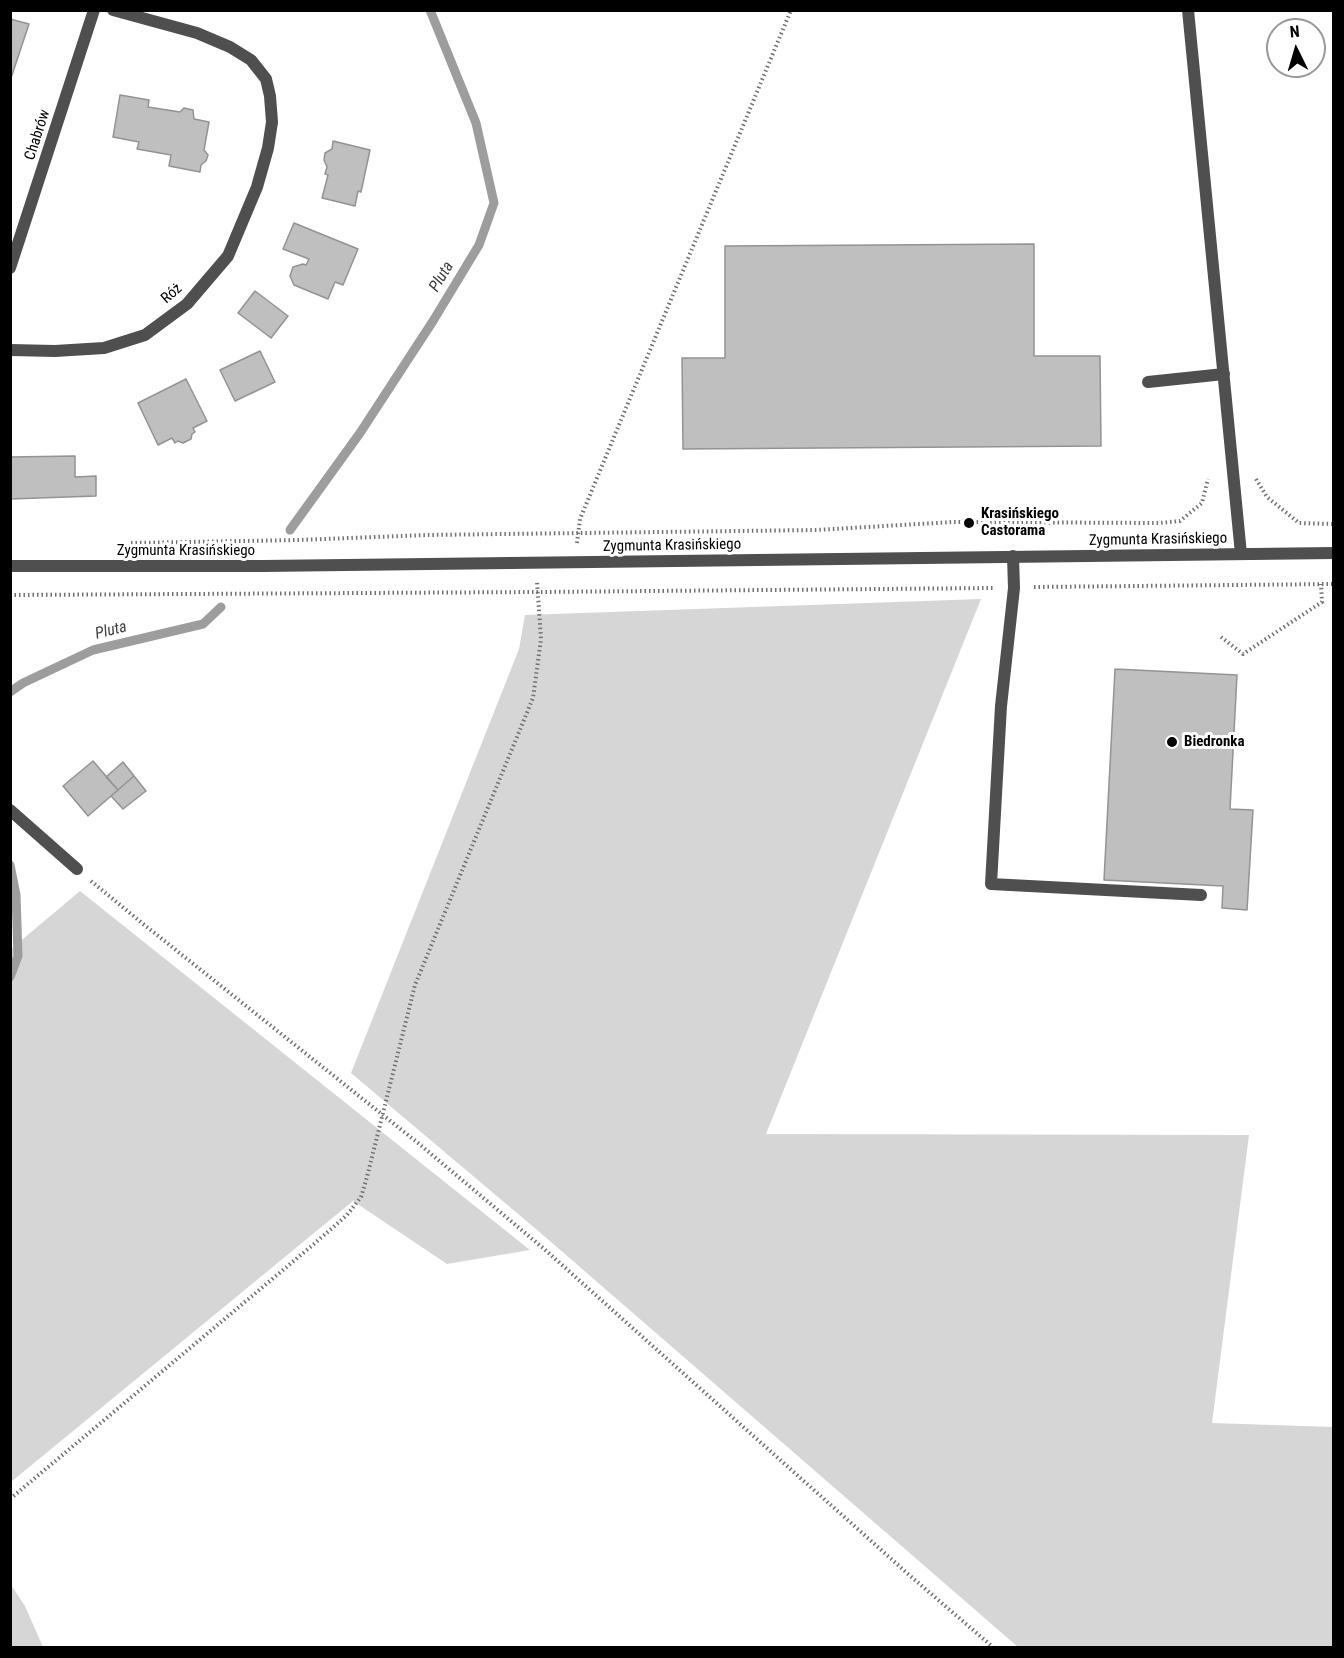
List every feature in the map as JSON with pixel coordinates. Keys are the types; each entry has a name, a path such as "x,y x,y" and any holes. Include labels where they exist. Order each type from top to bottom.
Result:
{"street":[{"name":"Chabrów","path":"10,268 94,10"},
{"name":"Róż","path":"10,350 55,351 104,348 145,335 187,304 228,256 257,187 268,148 272,122 266,79 251,60 230,47 196,33 113,10"},
{"path":"1188,10 1241,554"},
{"path":"1148,382 1224,374"},
{"name":"Zygmunta Krasińskiego","path":"10,566 263,566 1334,553"},
{"path":"1013,556 1014,588 1001,706 992,884 1201,895"},
{"path":"12,811 77,869"}],"path":[{"path":"574,562 580,519 584,508 791,10"},
{"path":"1254,476 1267,497 1299,523 1334,524"},
{"path":"122,543 578,532 816,530 953,522 1148,523 1180,521 1202,503 1208,479"},
{"path":"10,1499 346,1215 361,1197 415,986 533,698 541,639 536,562"},
{"path":"1221,637 1243,654 1322,602 1321,584"},
{"path":"10,595 1334,584"},
{"path":"77,869 141,923 418,1143 543,1248 899,1566 994,1647"}],"shaded area":[{"path":"981,599 766,1134 1249,1135 1212,1423 1333,1427 1333,1647 1018,1647 543,1235 351,1073 519,649 525,615"},
{"path":"80,891 530,1250 447,1264 353,1201 11,1482 11,949"},
{"path":"11,1585 25,1606 43,1647 11,1647"}],"building":[{"path":"10,19 29,24 10,81"},
{"path":"120,95 149,100 148,107 180,112 184,108 193,110 194,119 209,122 204,150 208,155 206,161 201,165 200,172 169,166 171,155 137,149 139,142 113,137"},
{"path":"333,141 370,150 361,192 358,191 355,206 322,198 328,175 325,174 327,167 324,160 325,153 332,149"},
{"path":"294,223 358,249 343,285 335,282 328,299 294,285 290,276 293,267 306,265 309,259 283,249"},
{"path":"1034,244 1034,356 1100,356 1101,446 683,449 682,358 725,358 725,246"},
{"path":"255,291 288,316 271,338 238,313"},
{"path":"260,351 275,382 235,401 220,370"},
{"path":"186,379 207,421 193,428 195,432 191,439 183,443 178,441 175,443 172,438 158,445 138,403"},
{"path":"75,456 75,477 96,476 96,496 10,499 10,457"},
{"name":"Biedronka","path":"1115,669 1237,675 1230,809 1253,810 1247,910 1222,908 1223,886 1104,880"},
{"path":"93,761 118,790 88,816 63,786"},
{"path":"123,762 134,776 118,790 106,777"},
{"path":"134,776 146,791 123,809 111,796"}],"waterway":[{"name":"Pluta","path":"290,530 360,433 433,321 479,245 494,203 476,123 430,10"},
{"name":"Pluta","path":"10,692 23,683 93,650 203,624 221,607"},
{"name":"Pluta","path":"10,865 16,895 18,956 10,977"}],"place":[{"name":"Krasińskiego Castorama","path":"969,523"},
{"name":"Biedronka","path":"1172,742"}]}
